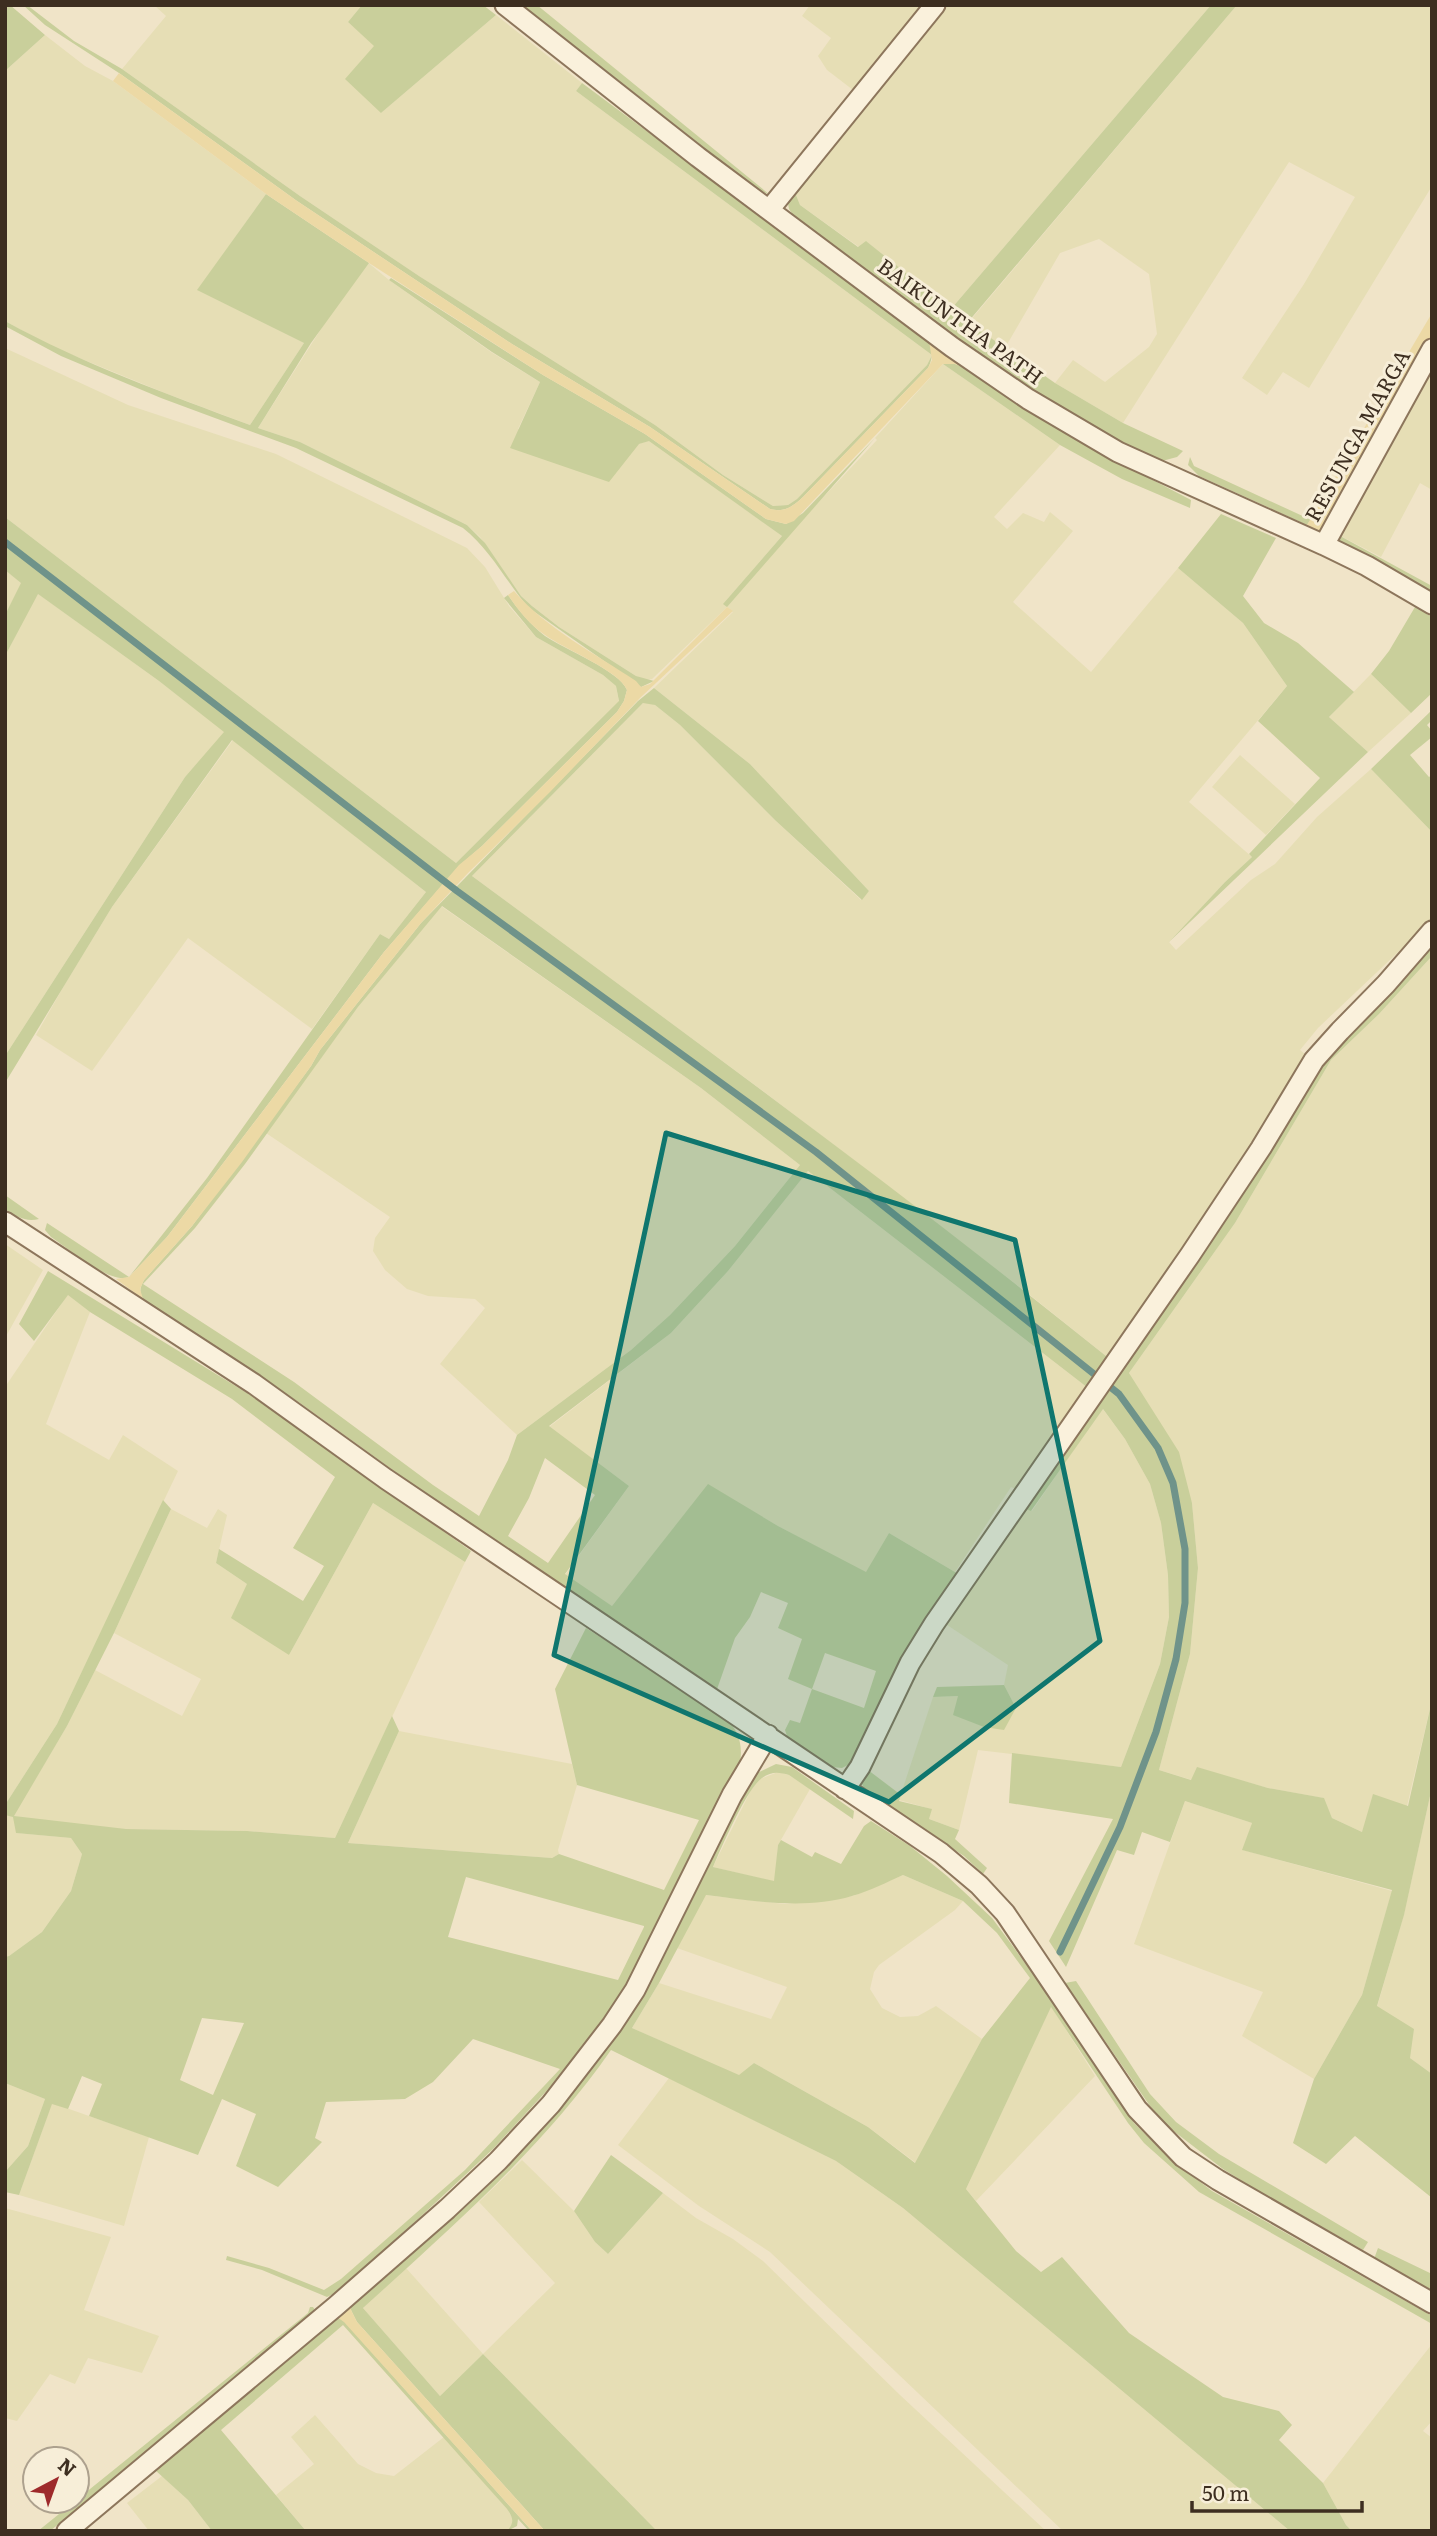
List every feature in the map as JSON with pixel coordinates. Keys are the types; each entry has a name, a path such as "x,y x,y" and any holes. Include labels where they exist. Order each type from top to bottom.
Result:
{"street":[{"name":"BAIKUNTHA PATH","path":"505,5 688,149 952,347 1028,400 1118,452 1324,545 1367,566 1432,604"},
{"path":"769,209 934,5"},
{"name":"RESUNGA MARGA","path":"1324,545 1432,349"},
{"path":"845,1789 860,1767 910,1663 934,1624 1190,1255 1261,1148 1314,1060 1432,931"},
{"path":"6,1225 254,1384 386,1479 941,1853 979,1885 996,1904 1137,2109 1183,2157 1218,2180 1432,2303"},
{"path":"66,2531 447,2209 498,2161 551,2104 612,2025 635,1990 732,1795 768,1735"}],"highlighted area":[{"path":"666,1133 1015,1240 1100,1641 889,1802 554,1655"}],"shaded area":[{"path":"154,5 362,5 348,22 374,45 381,113 496,15 582,83 576,91 932,355 927,365 797,499 788,505 773,506 723,475 655,425 419,276 300,196 122,69 166,16"},
{"path":"810,5 927,5 857,93 827,70 818,56 831,38 802,16"},
{"path":"947,5 1211,5 951,309 867,242 859,247 800,205 796,195 821,164 815,158"},
{"path":"1237,5 1432,5 1432,186 1309,388 1283,372 1267,395 1242,378 1304,284 1355,197 1289,162 1123,423 1055,383 1073,360 1105,382 1149,347 1157,334 1149,274 1099,239 1060,253 1005,348 968,323"},
{"path":"45,35 85,66 113,81 266,194 198,290 304,343 250,425 50,346 5,321 5,71"},
{"path":"365,260 491,352 540,382 518,429 639,444 649,440 782,536 724,603 877,440 875,438 943,364 1060,445 994,517 1007,529 1023,513 1044,522 1050,512 1073,531 1013,602 1091,672 1178,568 1243,623 1287,686 1189,802 1252,857 1169,942 1176,950 1251,880 1275,864 1317,817 1371,769 1432,832 1432,920 1318,1028 1300,1050 1305,1054 1256,1144 1111,1360 767,1094 472,876 643,703 648,702 680,725 776,821 861,900 869,891 750,764 654,688 733,612 727,607 652,679 646,680 559,627 532,606 521,596 480,537 467,525 300,442 258,428"},
{"path":"1432,336 1432,490 1420,483 1381,557 1331,531 1380,430"},
{"path":"5,348 128,405 276,454 467,548 485,567 509,606 536,637 603,675 616,686 619,702 456,863 5,517"},
{"path":"5,570 22,583 5,615"},
{"path":"37,593 225,732 185,777 5,1056 5,656"},
{"path":"1371,674 1411,713 1368,752 1329,717"},
{"path":"233,740 426,892 389,939 380,934 312,1029 188,938 92,1071 36,1035 112,907"},
{"path":"1240,755 1295,804 1266,835 1212,787"},
{"path":"441,906 701,1088 800,1165 735,1246 670,1315 631,1350 517,1435 440,1364 485,1308 475,1299 428,1296 407,1289 385,1270 373,1251 375,1238 390,1217 266,1133 358,1007"},
{"path":"1432,956 1432,1700 1407,1806 1362,1832 1332,1818 1323,1798 1268,1788 1197,1768 1192,1780 1159,1770 1190,1654 1198,1568 1192,1503 1129,1373 1235,1223 1331,1060 1379,1014"},
{"path":"808,1171 1088,1388 1018,1490 1011,1487 955,1572 889,1533 866,1573 708,1485 612,1606 565,1575 629,1486 549,1427 671,1333 728,1271"},
{"path":"5,1244 43,1270 5,1338"},
{"path":"68,1294 90,1312 46,1424 109,1460 123,1435 178,1471 57,1724 5,1805 5,1387"},
{"path":"1102,1408 1125,1439 1150,1484 1161,1523 1168,1575 1169,1617 1160,1664 1121,1767 978,1750 959,1830 929,1819 931,1809 899,1800 933,1697 958,1696 1003,1730 1016,1708 1004,1685 1008,1665 944,1623 1027,1508 1032,1511"},
{"path":"373,1503 465,1562 335,1838 247,1831 126,1829 17,1833 71,1838 82,1854 71,1891 42,1932 5,1957 5,1815 13,1816 67,1726 95,1670 182,1716 201,1679 114,1633 171,1509 207,1528 218,1509 227,1515 216,1563 247,1584 289,1655"},
{"path":"399,1731 572,1764 577,1785 559,1854 552,1858 348,1843"},
{"path":"778,1772 789,1775 810,1789 778,1845 775,1882 713,1867 752,1788 760,1779"},
{"path":"1432,1787 1432,2074 1410,2058 1377,2007 1404,1914"},
{"path":"1185,1801 1252,1823 1243,1850 1392,1891 1362,1995 1314,2079 1242,2036 1263,1992 1134,1944"},
{"path":"903,1875 963,1901 955,1910 879,1965 874,1972 870,1989 882,2008 900,2017 918,2016 936,2006 982,2039 916,2163 868,2127 754,2063 739,2076 632,2028 659,1983 771,2019 787,1987 677,1948 705,1895 785,1904 853,1896"},
{"path":"1051,2006 1095,2076 976,2201 966,2189"},
{"path":"669,2078 836,2161 903,2208 1290,2531 1063,2531 770,2252 699,2206 618,2145"},
{"path":"5,2083 45,2099 28,2146 5,2172"},
{"path":"52,2103 149,2137 124,2226 19,2195"},
{"path":"522,2160 574,2211 595,2242 608,2254 663,2193 696,2218 733,2239 763,2261 900,2395 1046,2531 657,2531 483,2354 555,2283 479,2202"},
{"path":"5,2208 111,2237 84,2310 159,2336 142,2373 88,2358 75,2384 50,2374 17,2421 5,2418"},
{"path":"406,2268 483,2354 440,2396 363,2308"},
{"path":"1432,2344 1432,2421 1423,2431 1432,2438 1432,2531 1352,2531 1323,2483"},
{"path":"315,2415 358,2464 376,2473 394,2476 444,2437 507,2509 513,2519 512,2525 507,2531 306,2531 276,2495 314,2464 291,2437"},
{"path":"162,2476 188,2500 212,2531 149,2531 127,2503"}],"green space":[{"path":"5,5 10,5 45,35 5,71"},
{"path":"23,5 27,5 74,41 122,69 300,196 419,276 655,425 723,475 773,506 788,505 797,499 927,365 932,355 930,364 803,497 784,509 770,509 650,427 512,344 297,201 119,73 45,25"},
{"path":"362,5 483,5 496,15 381,113 345,79 374,46 348,22"},
{"path":"522,5 537,5 770,195 754,187"},
{"path":"1211,5 1237,5 968,322 1055,383 1123,423 1183,451 1177,457 1162,461 1108,436 1057,406 954,339 793,215 789,209 787,198 815,158 821,164 796,195 800,205 858,247 866,241 951,309"},
{"path":"582,83 929,341 932,355 576,91"},
{"path":"266,194 369,263 311,343 258,428 300,442 467,525 485,543 521,596 532,606 559,627 636,676 654,681 641,687 529,608 482,546 463,528 296,448 161,398 61,356 5,326 5,321 95,365 250,425 304,343 197,290"},
{"path":"391,278 543,375 645,434 766,519 786,524 803,513 875,438 727,607 723,604 782,536 649,441 639,444 609,482 510,448 540,382 492,352 389,280"},
{"path":"943,364 955,364 968,369 1027,411 1191,500 1190,508 1122,479 1060,445"},
{"path":"1190,457 1194,466 1307,518 1317,510 1307,525 1199,476 1188,465"},
{"path":"1221,514 1276,538 1243,596 1264,623 1298,643 1354,692 1329,717 1368,752 1169,942 1252,857 1249,854 1320,778 1258,721 1287,686 1243,623 1178,568"},
{"path":"5,517 456,863 619,701 616,686 603,675 536,637 504,598 508,595 525,617 545,636 614,675 627,690 617,712 459,866 384,952 167,1237 129,1277 207,1178 380,934 389,939 426,892 232,740 112,907 5,1083 5,1056 185,777 224,732 159,681 38,594 5,656 5,615 21,583 5,570"},
{"path":"1331,531 1432,586 1432,594 1326,536"},
{"path":"1415,607 1432,617 1432,693 1411,713 1371,674 1389,651"},
{"path":"654,688 750,764 869,891 862,900 776,821 680,725 655,705 643,703 472,876 874,1175 1111,1360 1088,1388 808,1171 728,1271 671,1333 549,1426 629,1486 565,1574 612,1606 708,1484 778,1526 866,1572 889,1533 960,1575 852,1763 842,1768 832,1767 787,1736 785,1730 790,1720 800,1723 812,1689 788,1679 802,1639 778,1628 788,1603 761,1592 750,1617 735,1638 716,1692 422,1491 300,1403 171,1320 143,1299 141,1294 141,1287 144,1280 192,1226 311,1066 320,1050 421,923 638,701","holes":["442,906 701,1088 800,1165 735,1246 670,1315 631,1350 517,1435 508,1460 479,1516 294,1382 143,1284 195,1228 245,1164 358,1007","545,1458 595,1495 548,1563 508,1536 529,1498","825,1653 876,1671 864,1708 812,1689"]},
{"path":"1432,710 1432,720 1427,725 1432,731 1432,737 1410,755 1429,777 1432,775 1432,832 1371,769"},
{"path":"1432,942 1432,956 1379,1014 1331,1060 1235,1223 1129,1373 1179,1452 1192,1503 1198,1568 1190,1654 1159,1770 1191,1780 1197,1767 1268,1788 1324,1798 1332,1818 1362,1832 1373,1794 1408,1806 1432,1700 1432,1787 1404,1915 1377,2006 1414,2029 1410,2058 1432,2074 1432,2198 1355,2136 1326,2164 1293,2143 1314,2079 1362,1995 1392,1890 1242,1850 1252,1823 1185,1801 1170,1842 1142,1832 1134,1855 1117,1850 1066,1967 1049,1941 1113,1819 1009,1803 1012,1753 1121,1767 1160,1664 1169,1617 1168,1575 1161,1523 1150,1484 1125,1439 1103,1409 1031,1511 1026,1509 944,1623 909,1685 868,1770 901,1795 899,1801 932,1809 929,1819 959,1830 955,1839 987,1868 983,1874 964,1856 867,1793 860,1781 902,1689 942,1620 1098,1403 1248,1181 1306,1083 1341,1039 1380,1002"},
{"path":"5,1195 39,1219 21,1218 5,1209"},
{"path":"47,1223 129,1277 111,1276 89,1264 51,1237 45,1230"},
{"path":"48,1271 257,1399 471,1551 465,1562 373,1503 289,1655 231,1618 247,1584 216,1563 219,1549 303,1601 324,1566 293,1548 335,1477 232,1399 90,1312 68,1295 34,1341 19,1324"},
{"path":"163,1500 171,1509 114,1633 67,1726 14,1816 126,1829 247,1831 335,1838 392,1716 399,1731 348,1843 552,1858 559,1854 664,1890 699,1820 577,1785 555,1689 586,1628 725,1717 739,1738 741,1757 740,1764 627,1982 599,2026 563,2073 493,2149 342,2290 327,2297 262,2270 226,2260 227,2256 269,2268 324,2290 341,2279 465,2170 560,2069 473,2039 433,2082 405,2099 326,2102 315,2138 322,2142 278,2187 236,2166 256,2114 222,2099 198,2155 89,2116 102,2084 82,2076 68,2109 52,2104 19,2195 5,2192 5,2172 28,2146 45,2099 5,2083 5,1957 42,1932 71,1891 82,1854 71,1838 16,1833 13,1817 5,1815 5,1805 57,1724","holes":["466,1877 644,1926 644,1927 618,1980 448,1937","202,2018 244,2023 213,2095 180,2080"]},
{"path":"1004,1685 1016,1708 1004,1730 984,1727 953,1715 958,1696 933,1697 937,1687"},
{"path":"776,1764 792,1767 854,1811 853,1819 789,1775 769,1774 749,1793 713,1867 774,1881 778,1845 781,1840 812,1857 815,1852 841,1864 864,1826 871,1821 910,1846 992,1918 1056,2005 1134,2123 1169,2158 1212,2191 1432,2316 1432,2324 1199,2192 1144,2143 1128,2123 1051,2007 966,2189 1016,2251 1041,2272 1062,2257 1129,2333 1223,2397 1279,2411 1292,2425 1279,2440 1323,2483 1352,2531 1290,2531 903,2208 836,2161 611,2050 556,2121 526,2154 363,2308 440,2396 483,2354 657,2531 545,2531 357,2322 351,2305 562,2100 740,1794 755,1774","holes":["903,1875 963,1901 997,1933 1030,1978 982,2039 915,2163 868,2127 754,2063 739,2075 632,2028 706,1895 779,1903 816,1903 859,1894"]},
{"path":"1076,1981 1150,2094 1176,2122 1219,2154 1368,2242 1363,2250 1223,2169 1167,2126 1150,2106 1065,1983"},
{"path":"611,2155 663,2193 608,2254 595,2242 574,2211"},
{"path":"1378,2248 1432,2274 1432,2290 1374,2259"},
{"path":"310,2307 313,2307 315,2310 312,2318 91,2498 91,2488 308,2313"},
{"path":"337,2317 344,2321 532,2531 518,2519 517,2526 507,2531 512,2520 507,2509 343,2325 221,2430 306,2531 212,2531 188,2500 155,2470"},
{"path":"58,2515 70,2515 50,2531 38,2531"}],"sand":[{"path":"119,73 297,201 512,344 650,427 770,509 784,509 803,497 928,368 932,360 929,341 968,369 955,364 943,364 794,521 786,524 766,519 645,434 543,375 266,194 113,81"},
{"path":"1432,313 1432,336 1326,536 1307,525"},
{"path":"514,591 556,629 636,681 641,687 650,684 727,607 733,611 641,697 421,923 320,1050 242,1162 192,1226 144,1280 140,1289 143,1299 116,1279 129,1277 167,1237 384,952 459,865 482,846 617,712 624,701 627,690 614,675 534,627 508,595"},
{"path":"351,2305 357,2322 545,2531 532,2531 337,2317"}],"waterway":[{"path":"5,542 457,891 816,1152 1119,1394 1158,1448 1173,1483 1185,1549 1185,1603 1176,1659 1156,1732 1120,1827 1060,1952"}]}
